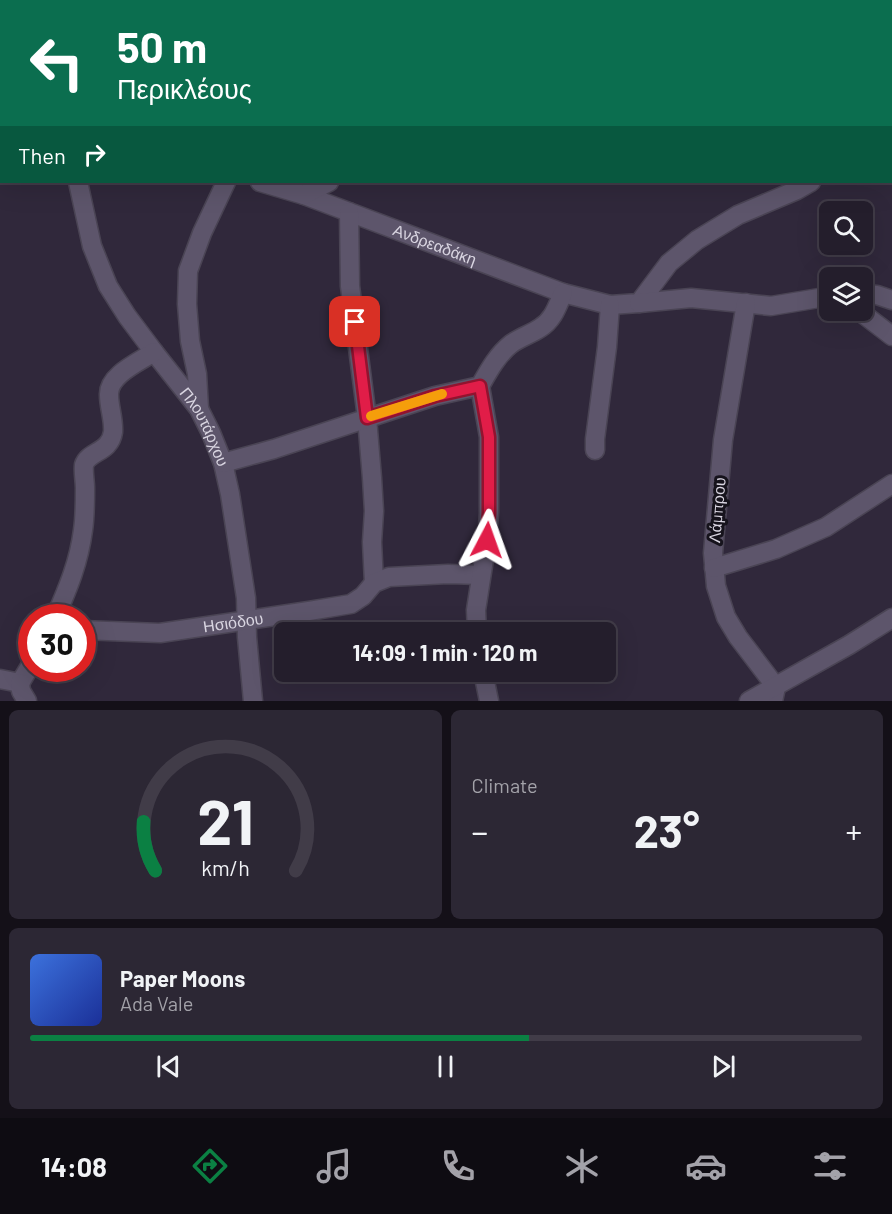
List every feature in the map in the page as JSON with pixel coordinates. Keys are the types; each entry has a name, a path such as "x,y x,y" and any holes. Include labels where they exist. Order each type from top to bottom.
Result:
{"street":[{"name":"Πλουτάρχου","path":"78,183 92,246 108,286 127,316 199,409 223,463 246,598 253,701"},
{"path":"199,409 197,374 190,340 187,304 188,271 202,233 226,183"},
{"name":"Ανδρεαδάκη","path":"263,183 304,195 563,293 610,305 691,298 771,306 819,298"},
{"path":"304,195 326,183"},
{"path":"639,303 669,263 697,240 738,215 809,183"},
{"path":"349,212 350,286 367,418 372,478 374,583"},
{"path":"477,622 476,610 489,513 489,437 480,386 499,356 511,344 541,328 549,320 563,293"},
{"path":"873,295 892,300"},
{"name":"Λάμπρου","path":"746,303 723,440 713,553 714,568 716,586 726,616 775,694"},
{"path":"595,450 610,305"},
{"path":"872,321 892,336"},
{"path":"61,604 75,571 83,530 84,466 87,458 105,448 113,431 109,392 112,383 118,375 154,352"},
{"path":"223,463 274,450 435,396 480,386"},
{"path":"714,568 776,549 826,527 892,484"},
{"name":"Ησιόδου","path":"96,631 160,633 351,604 363,596 374,583 389,577 481,575"},
{"path":"749,701 775,694 892,618"},
{"path":"0,679 20,683 21,691 27,701"},
{"path":"485,682 489,701"}],"slow traffic":[{"path":"371,416 442,394"}],"route":[{"path":"355,322 367,418 435,396 480,386 489,437 487,540"}]}
